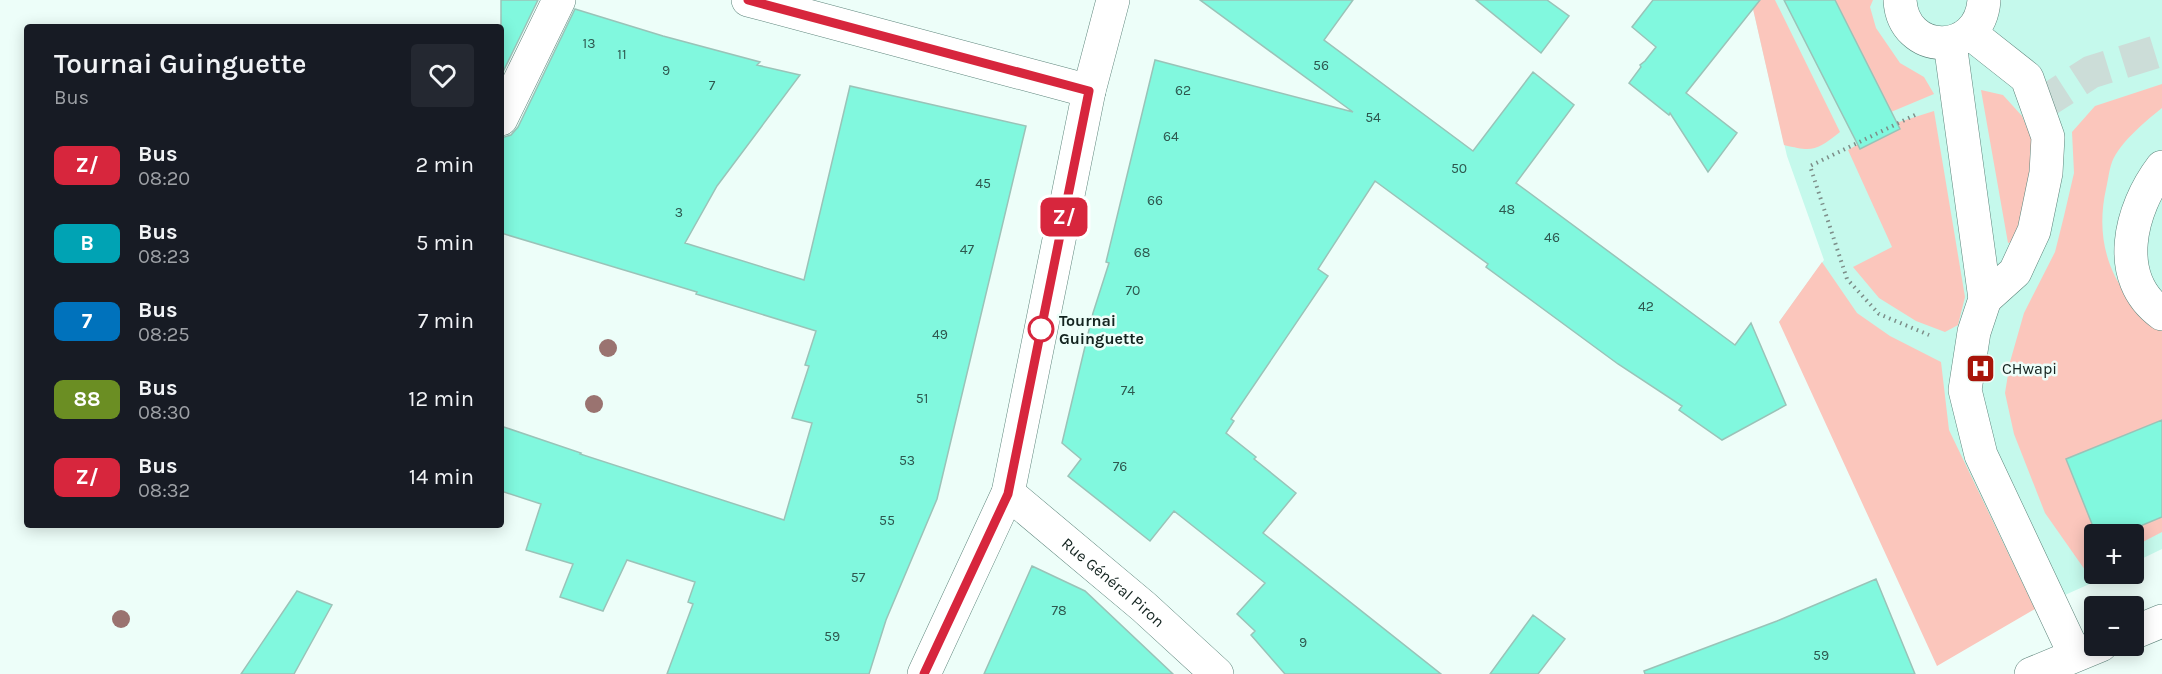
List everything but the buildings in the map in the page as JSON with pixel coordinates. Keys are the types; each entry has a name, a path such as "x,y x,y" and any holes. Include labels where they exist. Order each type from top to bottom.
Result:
{"street":[{"path":"504,113 559,0"},
{"path":"748,0 1089,91"},
{"path":"924,674 1008,494 1089,91 1113,0"},
{"path":"1900,0 1903,16 1910,29 1921,38 1935,43 1960,38 1979,23 1984,11 1984,0"},
{"path":"1960,38 1956,96 1985,299 1974,332 1965,390 1981,455 2084,643"},
{"path":"1960,38 2026,78 2048,137 2046,173 2034,231 2015,272 1985,299"},
{"path":"2162,167 2148,185 2132,227 2131,265 2137,287 2162,314"},
{"name":"Rue Général Piron","path":"1008,494 1144,607 1217,674"},
{"path":"2144,628 2162,621"},
{"path":"2031,674 2084,652"}],"path":[{"path":"1956,96 1810,166 1847,279 1880,314 1971,352"}],"shaded area":[{"name":"CHwapi","path":"1751,0 2162,0 2162,549 2144,558 2144,524 2084,524 2084,584 2089,584 2029,611 1779,322 1824,260 1787,156"},
{"path":"1751,0 1775,0 1840,132 1819,146 1802,149 1784,145"},
{"path":"1833,0 1873,0 1870,7 1876,28 1900,63 1924,77 1934,94 1891,112"},
{"path":"2162,84 2162,108 2127,140 2112,162 2103,211 2103,231 2106,250 2120,286 2132,302 2162,330 2162,532 2144,541 2144,524 2084,524 2084,569 2045,513 2014,434 2005,393 2010,362 2024,313 2055,252 2074,173 2072,132 2095,106"},
{"path":"1981,90 2003,95 2022,116 2032,139 2037,159 2017,240 2008,243"},
{"path":"1934,111 1965,297 1958,325 1945,332 1916,321 1879,298 1853,267 1892,247 1848,150 1896,123"},
{"path":"1822,262 1857,313 1890,336 1941,362 1949,430 2035,609 1937,666 1779,322"}],"tunnel":[{"path":"2037,107 2091,72 2162,50"}],"bus line":[{"name":"Z/","path":"748,0 1089,91 1008,494 924,674"}],"place":[{"name":"Tournai Guinguette","path":"1041,329"},
{"name":"CHwapi","path":"1981,368"}]}
